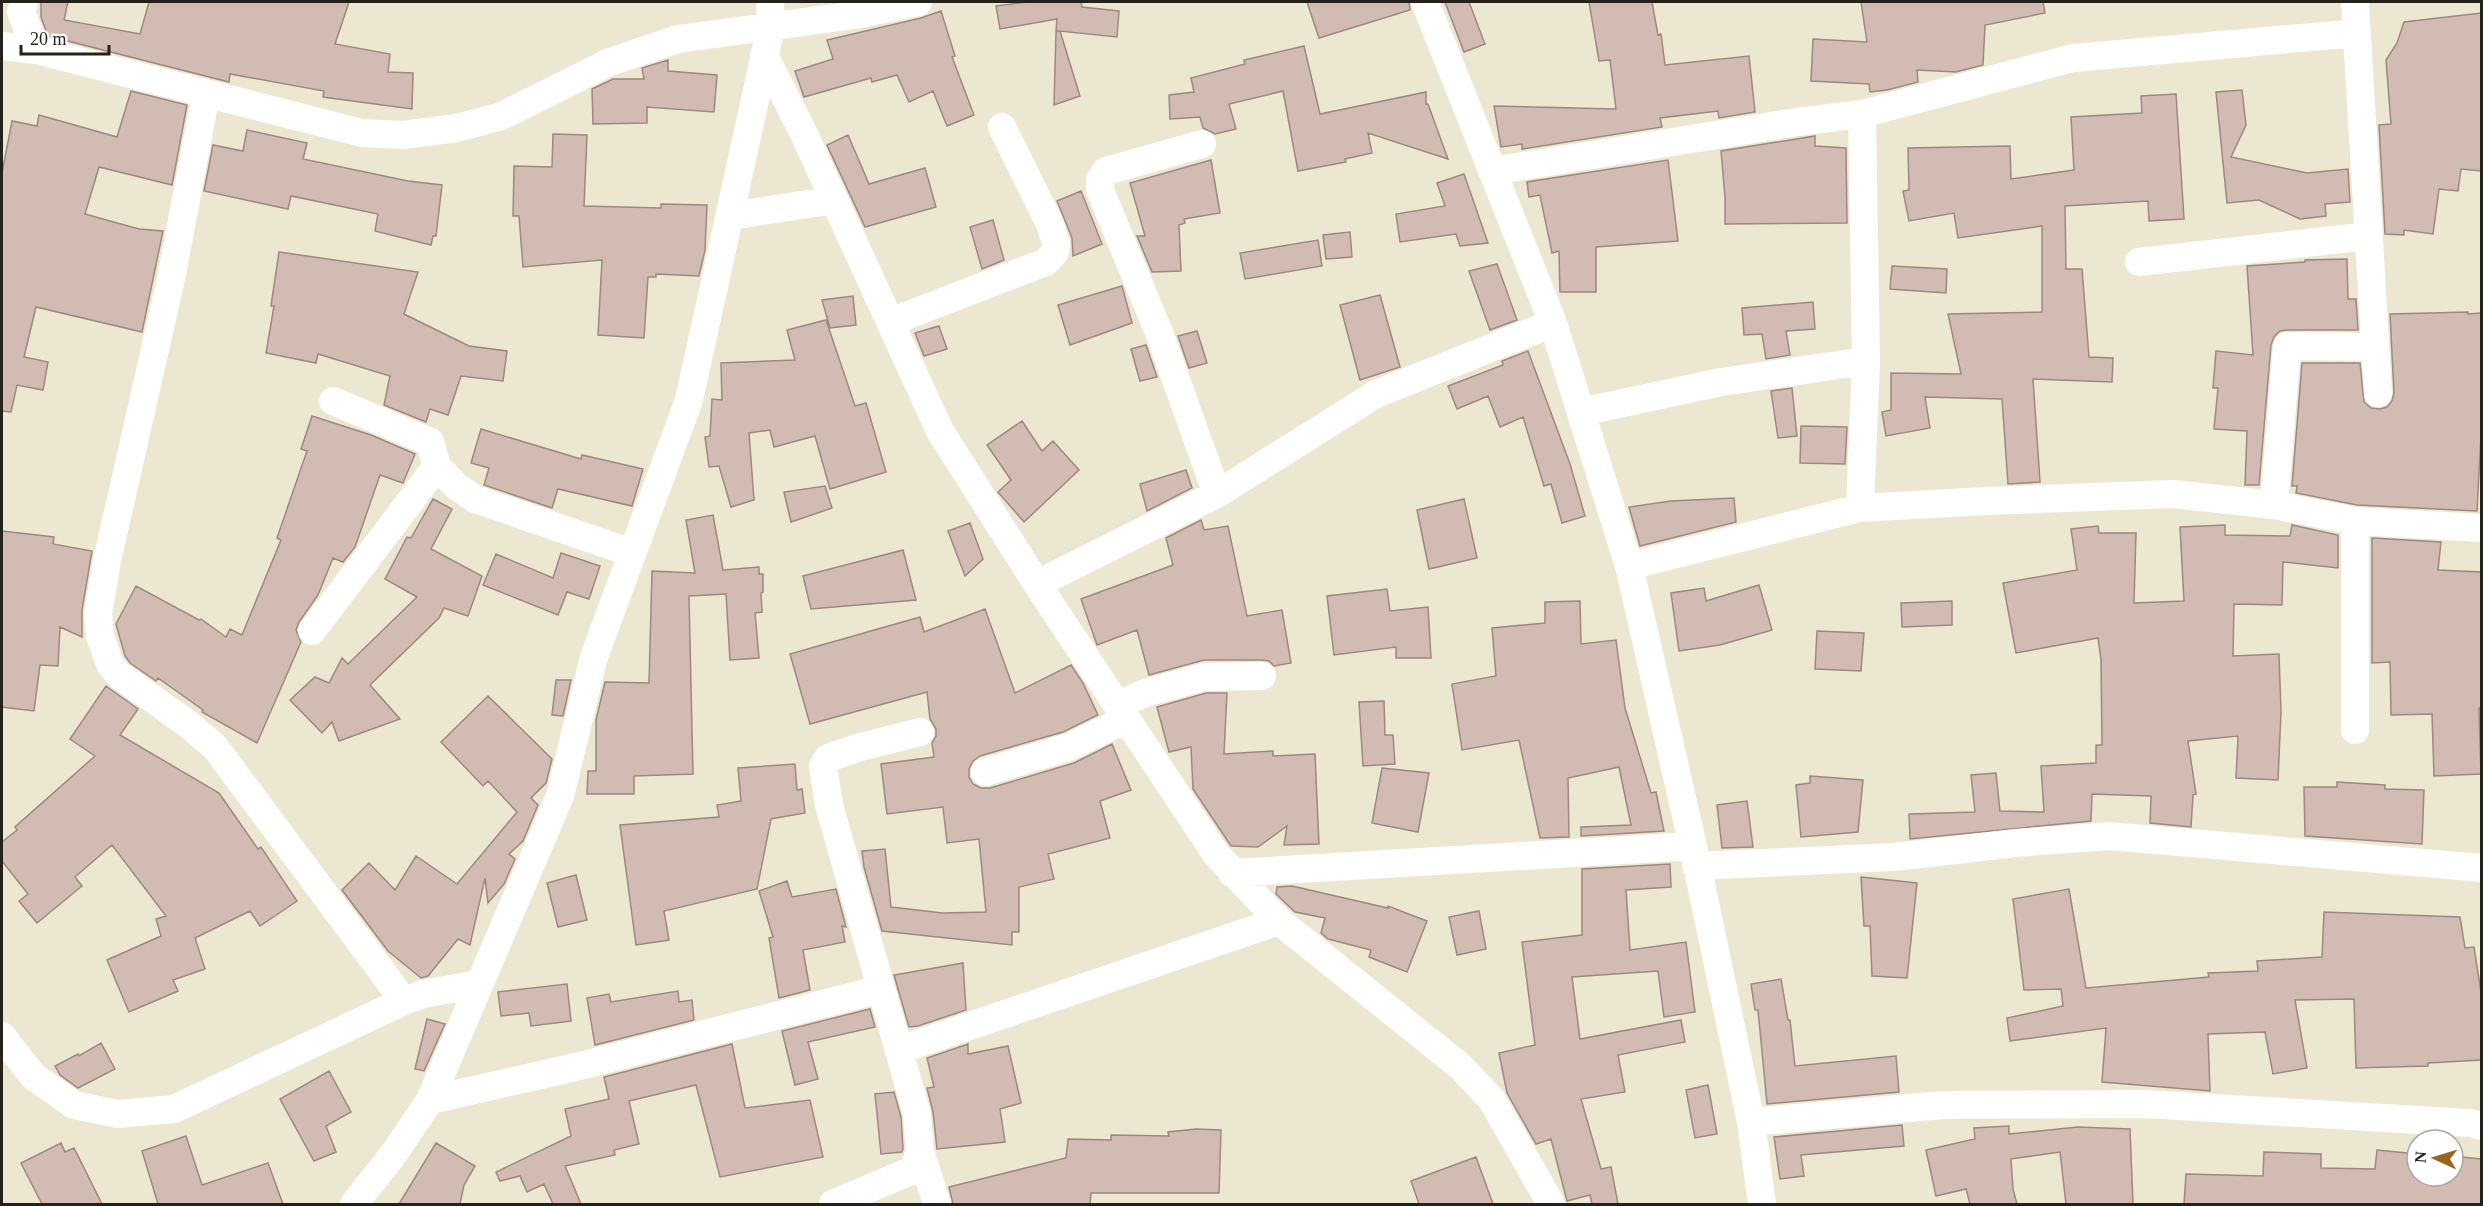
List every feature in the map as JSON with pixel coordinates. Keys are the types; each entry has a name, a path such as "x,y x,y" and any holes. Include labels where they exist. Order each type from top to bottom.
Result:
{"street":[{"path":"24,2 21,12 36,50"},
{"path":"2,46 36,50 362,133 403,135 457,128 502,116 610,62 678,39 771,14 855,15 918,2"},
{"path":"1425,2 1553,323 1629,566 1695,856 1751,1122 1762,1204"},
{"path":"2355,2 2378,393"},
{"path":"354,1204 393,1155 430,1100 560,796 594,657 688,400 730,216 771,14"},
{"path":"1492,171 1797,122 1862,114 2073,58 2357,33"},
{"path":"764,55 834,200 940,431 1037,584 1216,854 1279,921 1461,1067 1492,1100 1551,1204"},
{"path":"206,94 171,279 107,561 98,612 100,636 110,664 119,675 188,724 215,747 404,1001"},
{"path":"1860,508 1866,361 1862,114"},
{"path":"890,322 1046,262 1055,252 1056,243 1050,224 1002,127"},
{"path":"1202,144 1106,171 1100,180 1100,190 1160,335 1217,494"},
{"path":"730,216 834,200"},
{"path":"2139,262 2368,236"},
{"path":"1037,584 1217,494 1376,394 1553,323"},
{"path":"2274,505 2288,346 2375,347"},
{"path":"1581,412 1721,381 1866,361"},
{"path":"333,401 430,442 437,466 456,486 475,499 632,553"},
{"path":"312,631 437,466"},
{"path":"1629,566 1860,508 2173,494 2274,505 2355,521 2481,528"},
{"path":"2355,521 2355,730"},
{"path":"985,772 1069,747 1122,712 1145,693 1204,677 1262,676"},
{"path":"920,732 828,758 823,766 829,805 899,1050 916,1114 920,1151 937,1204"},
{"path":"1232,873 1695,856 1894,857 2016,843 2109,836 2481,868"},
{"path":"899,1050 1279,921"},
{"path":"2,1036 33,1076 74,1105 118,1114 174,1108 404,1001 423,994 478,984"},
{"path":"430,1100 576,1067 881,989"},
{"path":"1751,1122 1943,1105 2145,1104 2470,1123 2481,1126"},
{"path":"833,1204 913,1170 920,1151"}],"building":[{"path":"41,2 68,2 64,20 140,34 149,2 349,2 335,44 390,54 388,72 413,73 412,109 323,97 324,91 230,74 229,82 48,36 41,17"},
{"path":"1027,2 1081,2 1082,7 1119,11 1117,37 1060,31 1080,96 1054,105 1056,32 1059,31 1056,31 1057,19 1000,29 996,6"},
{"path":"1307,2 1409,2 1410,10 1319,38"},
{"path":"1445,2 1469,2 1485,44 1464,52"},
{"path":"1589,2 1652,2 1658,35 1661,34 1665,65 1749,56 1755,112 1719,118 1718,111 1660,118 1662,127 1522,149 1522,144 1501,147 1494,106 1616,109 1610,60 1599,61"},
{"path":"1861,2 2043,2 2045,13 1985,25 1983,65 1956,72 1917,70 1918,82 1870,92 1869,84 1811,81 1813,39 1867,42"},
{"path":"941,11 955,56 952,57 974,115 947,126 933,91 909,102 897,75 872,82 871,78 804,97 795,71 833,59 827,40 921,18"},
{"path":"2481,13 2481,171 2461,169 2458,191 2439,189 2433,234 2404,230 2404,235 2385,234 2379,125 2391,124 2386,60 2397,43 2404,22"},
{"path":"1304,46 1320,114 1426,92 1426,104 1428,104 1448,159 1368,133 1372,153 1345,159 1346,162 1298,171 1283,91 1229,104 1236,129 1215,134 1203,128 1200,117 1170,119 1169,95 1194,92 1191,78 1245,64 1244,60"},
{"path":"668,60 668,71 717,75 714,112 647,107 647,123 593,124 592,89 613,79 644,79 642,68"},
{"path":"2242,90 2246,125 2231,157 2307,173 2348,169 2350,202 2325,204 2326,216 2300,219 2259,200 2227,203 2216,92"},
{"path":"131,91 187,105 172,185 99,167 85,214 139,229 163,231 142,332 36,307 24,357 48,362 43,390 17,385 11,412 2,411 2,173 12,121 37,126 39,115 117,137"},
{"path":"2176,94 2184,219 2149,221 2148,201 2065,206 2066,269 2082,269 2089,357 2113,358 2112,382 2033,379 2040,482 2008,484 2002,399 1925,397 1930,428 1886,436 1882,412 1891,410 1891,373 1961,374 1948,314 2042,312 2042,226 1958,238 1954,213 1909,221 1903,191 1909,190 1908,148 2010,146 2011,179 2074,170 2071,117 2142,113 2141,96"},
{"path":"247,130 307,143 303,159 408,181 442,185 436,236 433,236 431,245 375,231 378,214 291,196 288,209 204,191 213,145 243,151"},
{"path":"553,134 587,135 584,206 661,208 661,204 707,205 705,250 699,276 656,274 656,277 648,277 644,338 598,335 602,260 523,267 519,216 513,216 514,166 552,167"},
{"path":"848,135 869,184 925,168 936,207 865,227 827,145"},
{"path":"1815,136 1815,146 1846,148 1847,223 1725,224 1721,151"},
{"path":"1211,160 1220,213 1184,219 1185,223 1179,225 1181,271 1152,272 1137,236 1145,236 1130,183"},
{"path":"1668,160 1678,241 1596,247 1596,292 1560,292 1559,251 1552,253 1540,195 1529,197 1527,182"},
{"path":"1464,174 1488,243 1460,246 1456,234 1400,242 1396,214 1445,206 1437,183"},
{"path":"1081,191 1102,244 1073,256 1072,238 1057,201"},
{"path":"993,220 1004,260 982,269 970,227"},
{"path":"1350,232 1352,257 1326,259 1323,235"},
{"path":"1318,240 1322,266 1245,279 1240,253"},
{"path":"279,252 418,272 404,314 469,346 507,351 503,381 461,376 448,415 430,409 426,422 384,405 390,376 318,354 316,363 266,353 274,306 271,306"},
{"path":"2347,259 2348,299 2356,299 2358,330 2287,330 2280,331 2274,337 2271,345 2259,485 2245,485 2247,431 2214,429 2218,388 2213,388 2216,351 2253,355 2247,266 2305,262 2305,260"},
{"path":"1497,264 1517,320 1490,330 1469,271"},
{"path":"1892,266 1947,269 1946,293 1890,289"},
{"path":"1122,286 1132,323 1070,345 1058,305"},
{"path":"1380,295 1400,367 1360,380 1340,305"},
{"path":"853,296 856,325 830,328 822,300"},
{"path":"1813,302 1815,329 1786,331 1790,355 1766,359 1762,334 1744,335 1742,308"},
{"path":"2468,312 2468,314 2481,313 2481,435 2477,511 2357,505 2296,493 2297,486 2292,486 2302,363 2360,363 2364,402 2371,408 2387,407 2394,393 2390,314"},
{"path":"826,320 855,406 866,403 886,472 830,489 815,436 774,447 770,430 749,433 754,500 731,507 719,466 709,467 705,437 710,436 712,399 722,400 721,363 795,360 787,330"},
{"path":"939,326 947,349 924,356 915,333"},
{"path":"1197,331 1207,363 1189,368 1178,336"},
{"path":"1146,345 1157,377 1140,381 1131,349"},
{"path":"1528,351 1570,464 1585,516 1562,523 1551,484 1544,486 1523,417 1500,427 1488,396 1457,409 1448,386 1503,365 1502,361"},
{"path":"1792,388 1797,436 1778,438 1771,391"},
{"path":"312,416 371,435 415,454 403,483 380,475 355,547 343,562 333,558 318,595 299,622 296,630 301,642 257,743 202,712 203,710 158,678 156,681 130,663 125,656 116,624 136,586 201,619 226,637 230,629 242,635 281,540 277,538 307,451 301,449"},
{"path":"1022,421 1042,451 1053,441 1079,470 1024,522 998,492 1011,480 987,445"},
{"path":"1801,426 1847,427 1845,464 1800,463"},
{"path":"481,429 581,459 582,455 643,469 632,506 558,489 552,508 484,485 489,468 471,463"},
{"path":"1186,470 1192,488 1147,511 1140,484"},
{"path":"825,486 832,508 791,522 784,492"},
{"path":"1734,498 1736,522 1640,546 1629,507 1671,501"},
{"path":"433,499 452,509 431,549 482,576 468,616 444,608 439,618 370,685 400,719 339,741 332,722 322,733 290,700 315,677 329,683 342,658 348,664 417,597 385,579 407,537 411,538"},
{"path":"1464,499 1477,558 1429,569 1417,510"},
{"path":"713,515 723,570 759,567 759,574 763,574 762,612 755,613 759,658 730,660 726,594 689,596 693,774 634,776 634,794 587,794 588,771 596,771 596,720 605,682 649,683 652,571 695,573 686,520"},
{"path":"1201,520 1204,530 1228,526 1247,616 1282,610 1291,663 1274,666 1269,661 1262,660 1204,660 1149,675 1137,630 1097,645 1081,599 1173,565 1166,538"},
{"path":"970,523 983,559 965,576 948,531"},
{"path":"2225,525 2225,535 2290,536 2292,525 2338,535 2338,568 2283,562 2282,605 2234,604 2233,656 2279,654 2281,712 2278,780 2236,778 2238,736 2188,741 2196,794 2193,795 2191,827 2150,823 2151,796 2092,794 2091,821 1910,839 1909,814 1975,812 1971,775 1996,773 2000,811 2044,812 2041,766 2096,763 2096,745 2102,745 2101,660 2098,638 2016,653 2003,583 2077,570 2071,529 2098,526 2099,533 2136,533 2134,603 2184,601 2180,527"},
{"path":"2,531 54,537 53,544 92,551 82,610 82,637 60,627 58,666 40,665 34,711 2,707"},
{"path":"2372,538 2441,542 2438,570 2481,572 2481,708 2479,708 2481,774 2434,776 2432,714 2391,715 2390,662 2372,663"},
{"path":"903,550 916,600 811,609 803,576"},
{"path":"561,553 600,566 589,599 567,592 558,615 483,585 496,554 553,578"},
{"path":"1759,585 1772,630 1720,645 1679,651 1671,593 1704,588 1706,601"},
{"path":"1387,589 1390,611 1428,607 1431,658 1396,658 1396,647 1334,655 1327,596"},
{"path":"1580,601 1581,644 1616,640 1625,708 1651,793 1656,792 1664,831 1581,836 1581,827 1631,825 1619,767 1568,778 1569,837 1540,838 1519,740 1462,750 1452,684 1496,676 1492,628 1545,623 1545,602"},
{"path":"1952,601 1952,625 1902,627 1901,603"},
{"path":"985,609 1015,693 1071,665 1083,683 1098,715 1063,732 980,756 973,761 969,769 969,777 973,784 981,788 990,788 1074,763 1112,744 1131,790 1100,801 1110,838 1048,854 1054,879 1019,887 1019,932 1012,932 1012,945 882,931 864,867 862,851 885,849 891,907 943,913 986,912 979,839 947,843 943,807 887,814 881,764 934,757 932,743 936,736 936,729 930,719 927,692 810,724 790,654 920,617 924,632"},
{"path":"1817,631 1864,633 1861,671 1815,669"},
{"path":"556,680 571,680 563,716 552,715"},
{"path":"106,686 138,709 120,735 219,793 258,849 261,847 297,901 260,926 250,911 195,938 205,969 173,980 178,991 129,1012 107,960 161,936 156,919 166,916 112,845 75,877 82,886 37,923 19,901 28,894 2,861 2,842 17,830 15,827 95,756 70,739"},
{"path":"1206,693 1227,693 1224,754 1273,751 1273,756 1315,754 1319,844 1284,845 1287,826 1258,847 1231,846 1193,789 1191,747 1169,752 1157,707"},
{"path":"488,696 552,759 546,783 531,798 538,805 523,841 509,854 515,859 504,884 488,903 485,878 470,945 458,939 428,976 421,978 388,951 342,890 369,863 395,890 416,856 457,884 517,812 488,781 483,786 441,742"},
{"path":"1384,701 1385,735 1393,735 1395,764 1363,766 1359,702"},
{"path":"795,764 797,790 802,789 805,813 771,819 757,889 664,911 669,940 636,945 620,825 719,817 717,805 741,801 738,768"},
{"path":"1382,768 1429,773 1418,832 1372,823"},
{"path":"1810,776 1863,780 1858,832 1801,837 1796,785 1810,783"},
{"path":"2337,782 2385,785 2385,789 2424,790 2422,844 2305,836 2304,787 2337,787"},
{"path":"1747,801 1753,847 1722,848 1717,805"},
{"path":"1670,864 1671,887 1626,890 1630,950 1686,942 1695,1012 1664,1017 1658,971 1572,977 1580,1039 1681,1020 1685,1042 1618,1055 1625,1092 1581,1099 1601,1169 1611,1167 1618,1204 1592,1204 1590,1195 1567,1201 1551,1139 1536,1144 1507,1093 1499,1053 1535,1045 1522,942 1582,935 1582,869"},
{"path":"576,875 587,920 558,927 547,883"},
{"path":"1861,877 1917,883 1907,978 1872,976 1870,926 1864,926"},
{"path":"787,881 792,897 836,889 846,927 842,926 845,942 803,950 810,990 779,998 769,938 773,937 759,891"},
{"path":"1292,886 1388,908 1388,906 1427,921 1407,972 1369,957 1371,950 1328,939 1321,933 1325,918 1295,912 1276,894 1277,887"},
{"path":"2069,889 2086,988 2209,977 2208,973 2258,971 2257,961 2322,957 2324,912 2460,917 2465,948 2474,947 2481,992 2481,1060 2428,1063 2428,1066 2356,1068 2354,999 2295,1000 2307,1068 2273,1074 2265,1032 2208,1034 2210,1091 2102,1082 2106,1028 2010,1041 2007,1018 2063,1006 2061,989 2024,990 2013,899"},
{"path":"1479,911 1486,949 1457,955 1449,917"},
{"path":"963,963 966,1010 909,1027 894,975"},
{"path":"1781,979 1788,1020 1790,1020 1795,1066 1896,1056 1899,1092 1767,1104 1758,1010 1755,1010 1751,984"},
{"path":"567,984 571,1021 531,1026 529,1013 501,1016 498,992"},
{"path":"678,991 679,1002 692,1000 694,1020 595,1045 587,998 609,994 611,1002"},
{"path":"870,1009 875,1027 808,1042 818,1079 795,1085 782,1031"},
{"path":"427,1019 445,1024 424,1071 415,1069"},
{"path":"101,1043 115,1069 78,1088 60,1075 55,1066"},
{"path":"732,1044 745,1108 810,1100 823,1157 720,1177 696,1085 629,1101 639,1144 614,1150 615,1155 565,1166 581,1204 553,1204 544,1184 527,1192 520,1176 500,1181 496,1172 571,1136 565,1109 609,1099 604,1077"},
{"path":"968,1044 968,1054 1008,1046 1021,1103 1000,1109 1005,1142 937,1149 933,1112 927,1088 934,1087 927,1058"},
{"path":"329,1071 351,1112 326,1126 336,1152 314,1161 280,1099"},
{"path":"1708,1085 1717,1134 1695,1138 1686,1090"},
{"path":"894,1092 901,1117 903,1149 902,1152 881,1154 875,1094"},
{"path":"1902,1125 1904,1146 1801,1155 1804,1176 1780,1179 1774,1137"},
{"path":"2009,1126 2009,1134 2078,1127 2130,1129 2133,1204 2066,1204 2060,1152 2011,1159 2013,1189 2017,1204 1970,1204 1966,1189 1936,1196 1926,1150 1975,1139 1974,1128"},
{"path":"1196,1129 1221,1130 1219,1193 1091,1193 1090,1204 953,1204 949,1187 1066,1158 1068,1139 1111,1140 1111,1135 1169,1136 1168,1132"},
{"path":"186,1136 202,1185 268,1163 283,1204 158,1204 142,1151"},
{"path":"61,1143 65,1152 74,1148 102,1204 42,1204 21,1163"},
{"path":"436,1143 475,1166 464,1185 460,1204 399,1204"},
{"path":"2377,1150 2405,1153 2405,1188 2465,1188 2465,1157 2481,1159 2481,1204 2184,1204 2186,1174 2263,1176 2264,1152 2321,1154 2321,1168 2375,1169"},
{"path":"1476,1157 1493,1204 1419,1204 1411,1181"}]}
